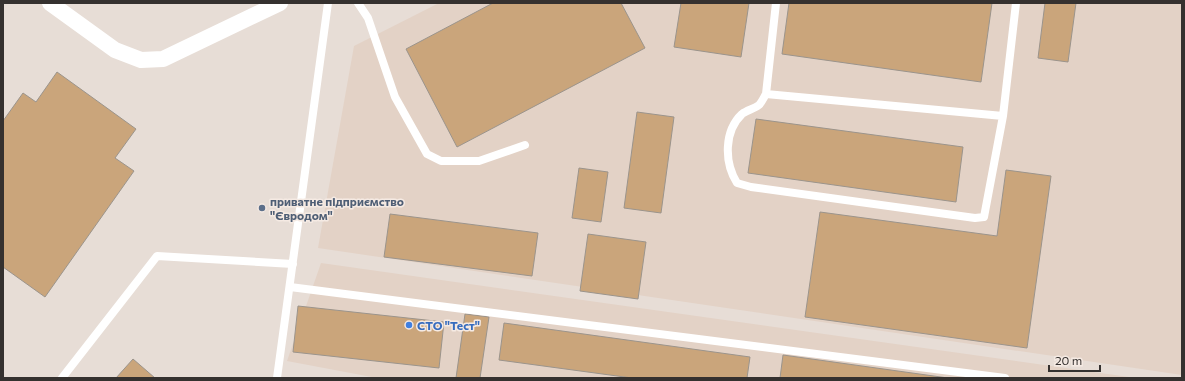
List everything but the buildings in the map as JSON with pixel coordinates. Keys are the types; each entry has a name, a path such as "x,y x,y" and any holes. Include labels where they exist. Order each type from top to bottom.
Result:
{"street":[{"path":"50,3 115,50 141,60 163,59 280,3"}],"lane":[{"path":"277,378 328,3"},
{"path":"358,3 368,18 395,97 428,154 441,161 479,161 525,145"},
{"path":"776,3 766,94 759,105 744,113 733,124 727,152 730,172 737,183 751,187 975,218 984,217 986,210 1003,116 1016,3"},
{"path":"766,94 1003,116"},
{"path":"62,378 158,256 293,264"},
{"path":"290,287 1005,378"}],"shaded area":[{"path":"439,3 1182,3 1182,375 318,248 354,46"},
{"path":"321,263 1136,378 377,378 287,361"}],"place":[{"name":"приватне підприємство \"Євродом\"","path":"262,208"},
{"name":"СТО \"Тест\"","path":"409,325"}]}
